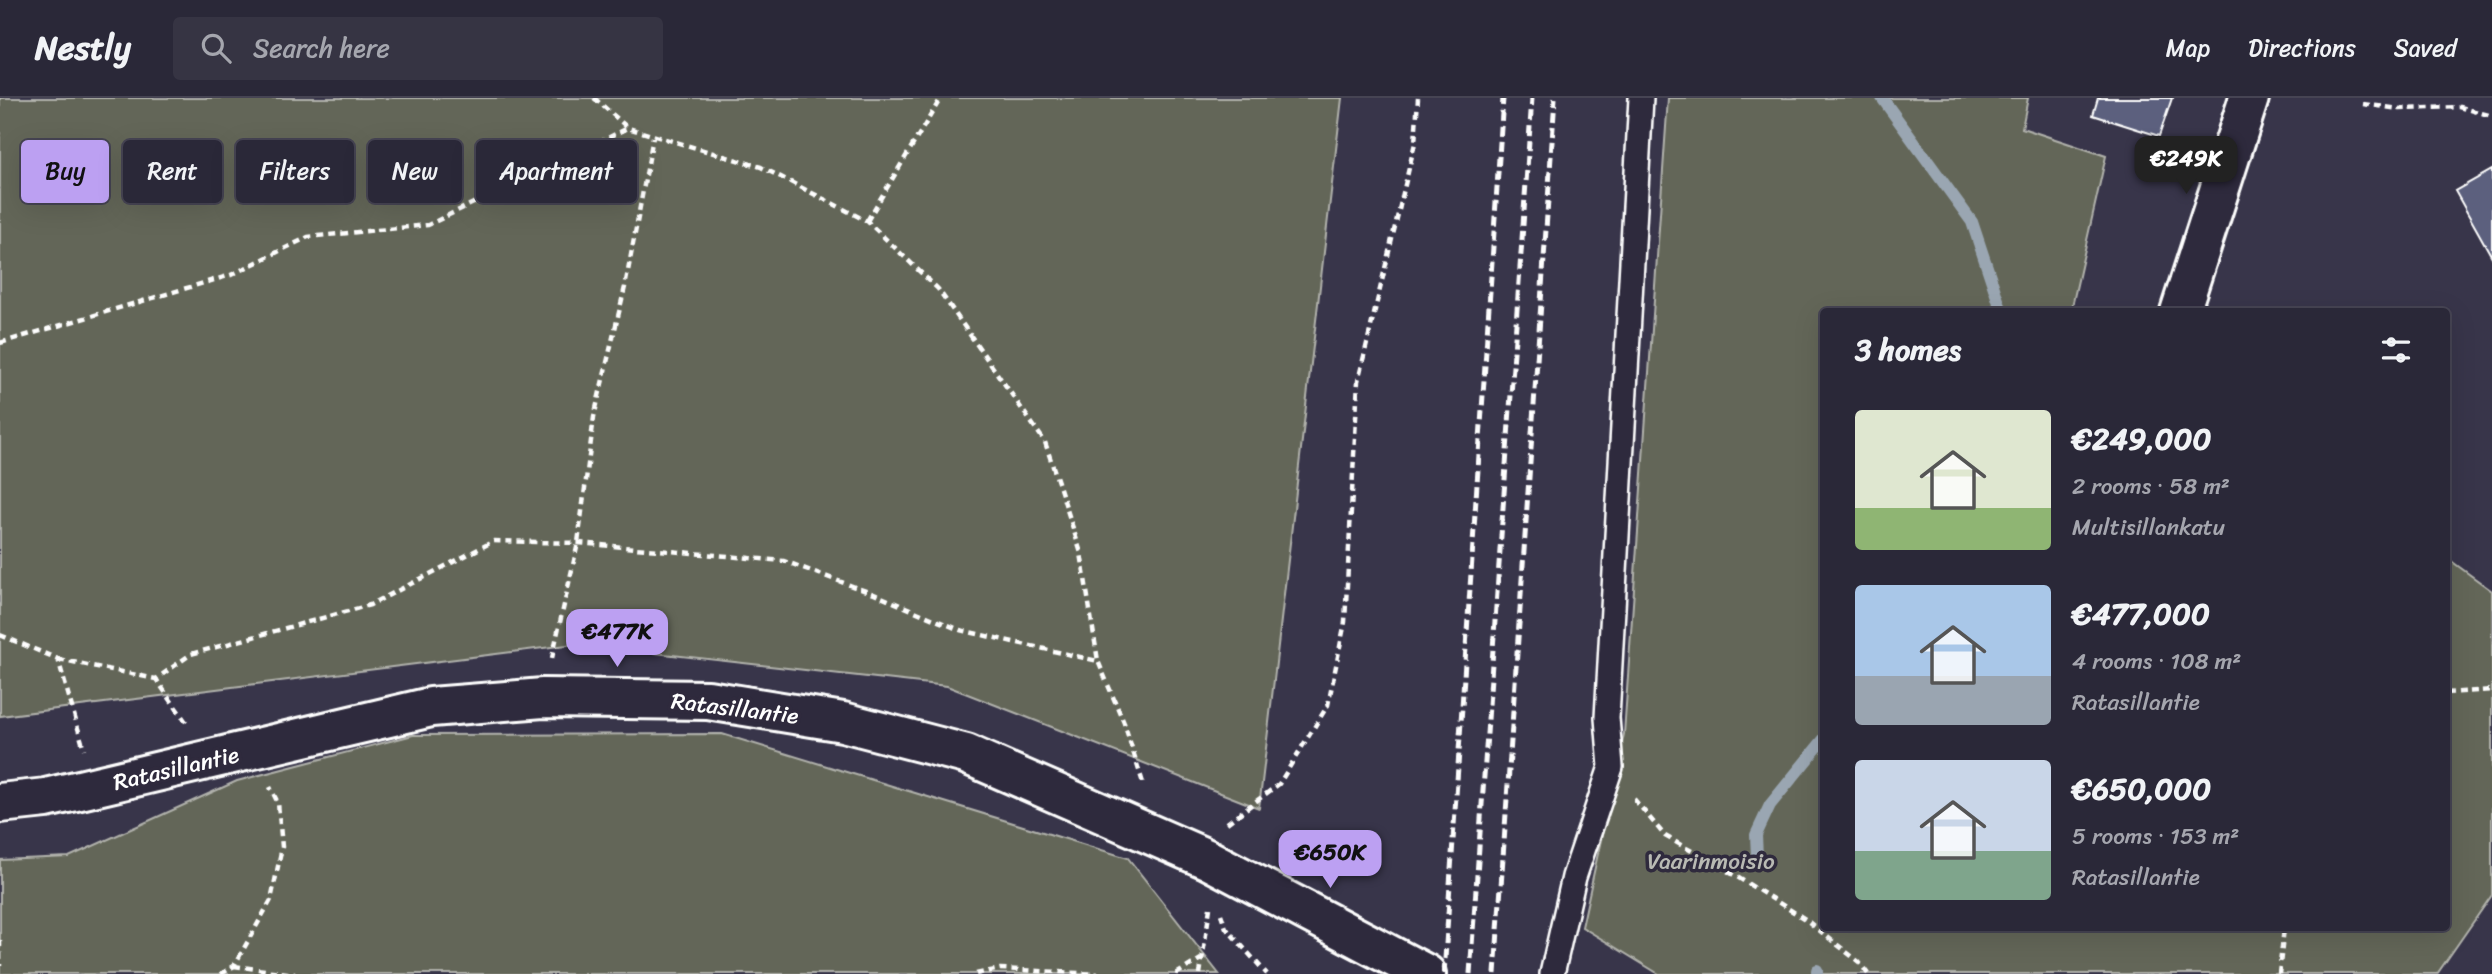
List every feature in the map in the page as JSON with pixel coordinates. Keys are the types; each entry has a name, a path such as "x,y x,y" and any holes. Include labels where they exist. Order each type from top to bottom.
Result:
{"street":[{"path":"2181,308 2249,98"},
{"name":"Ratasillantie","path":"0,803 46,798 431,707 543,698 708,700 843,722 966,754 1207,859 1426,974"}],"lane":[{"path":"1552,974 1574,877 1611,767 1607,718 1641,98"}],"path":[{"path":"594,98 628,128 761,167 867,221 938,289 1045,442 1081,553 1098,661 1124,723 1159,837"},
{"path":"867,221 941,98"},
{"path":"1207,859 1221,827 1279,784 1328,705 1346,622 1358,382 1415,143 1418,98"},
{"path":"2363,104 2400,109 2460,107 2492,116"},
{"path":"0,343 231,275 308,237 428,225 628,128"},
{"path":"543,698 578,543 594,417 625,286 653,137"},
{"path":"156,679 191,654 370,605 494,541 578,543 784,561 874,594 960,630 1098,661"},
{"path":"0,635 58,659 156,679 221,757 258,765 278,803 282,847 271,900 234,966 221,974"},
{"path":"58,659 95,786"},
{"path":"2450,692 2492,690"},
{"path":"1611,767 1635,802 1665,836 1729,872 1820,931"},
{"path":"1200,974 1210,906"},
{"path":"1820,931 1859,962 1868,974"},
{"path":"2279,974 2284,931"},
{"path":"0,940 0,966"},
{"path":"1176,974 1202,958"},
{"path":"234,966 295,974"},
{"path":"976,974 1000,969 1098,974"}],"green space":[{"path":"0,98 1342,98 1259,808 947,686 575,644 0,716"},
{"name":"Vaarinmoisio","path":"1668,98 2028,98 2022,128 2106,156 2072,308 1820,308 1820,931 2450,931 2450,560 2492,591 2492,895 2437,974 1659,974 1582,927 1624,734"},
{"path":"722,734 1128,858 1219,974 0,974 0,860 69,857 237,781 413,735"}],"building":[{"path":"2098,98 2172,98 2159,136 2093,115"},
{"path":"2492,170 2492,257 2455,191"}],"waterway":[{"path":"1882,98 1972,222 2001,308"},
{"path":"1757,857 1756,835 1770,805 1820,744"}],"railway":[{"path":"1444,974 1503,98"},
{"path":"1470,974 1532,98"},
{"path":"1495,974 1555,98"}]}
